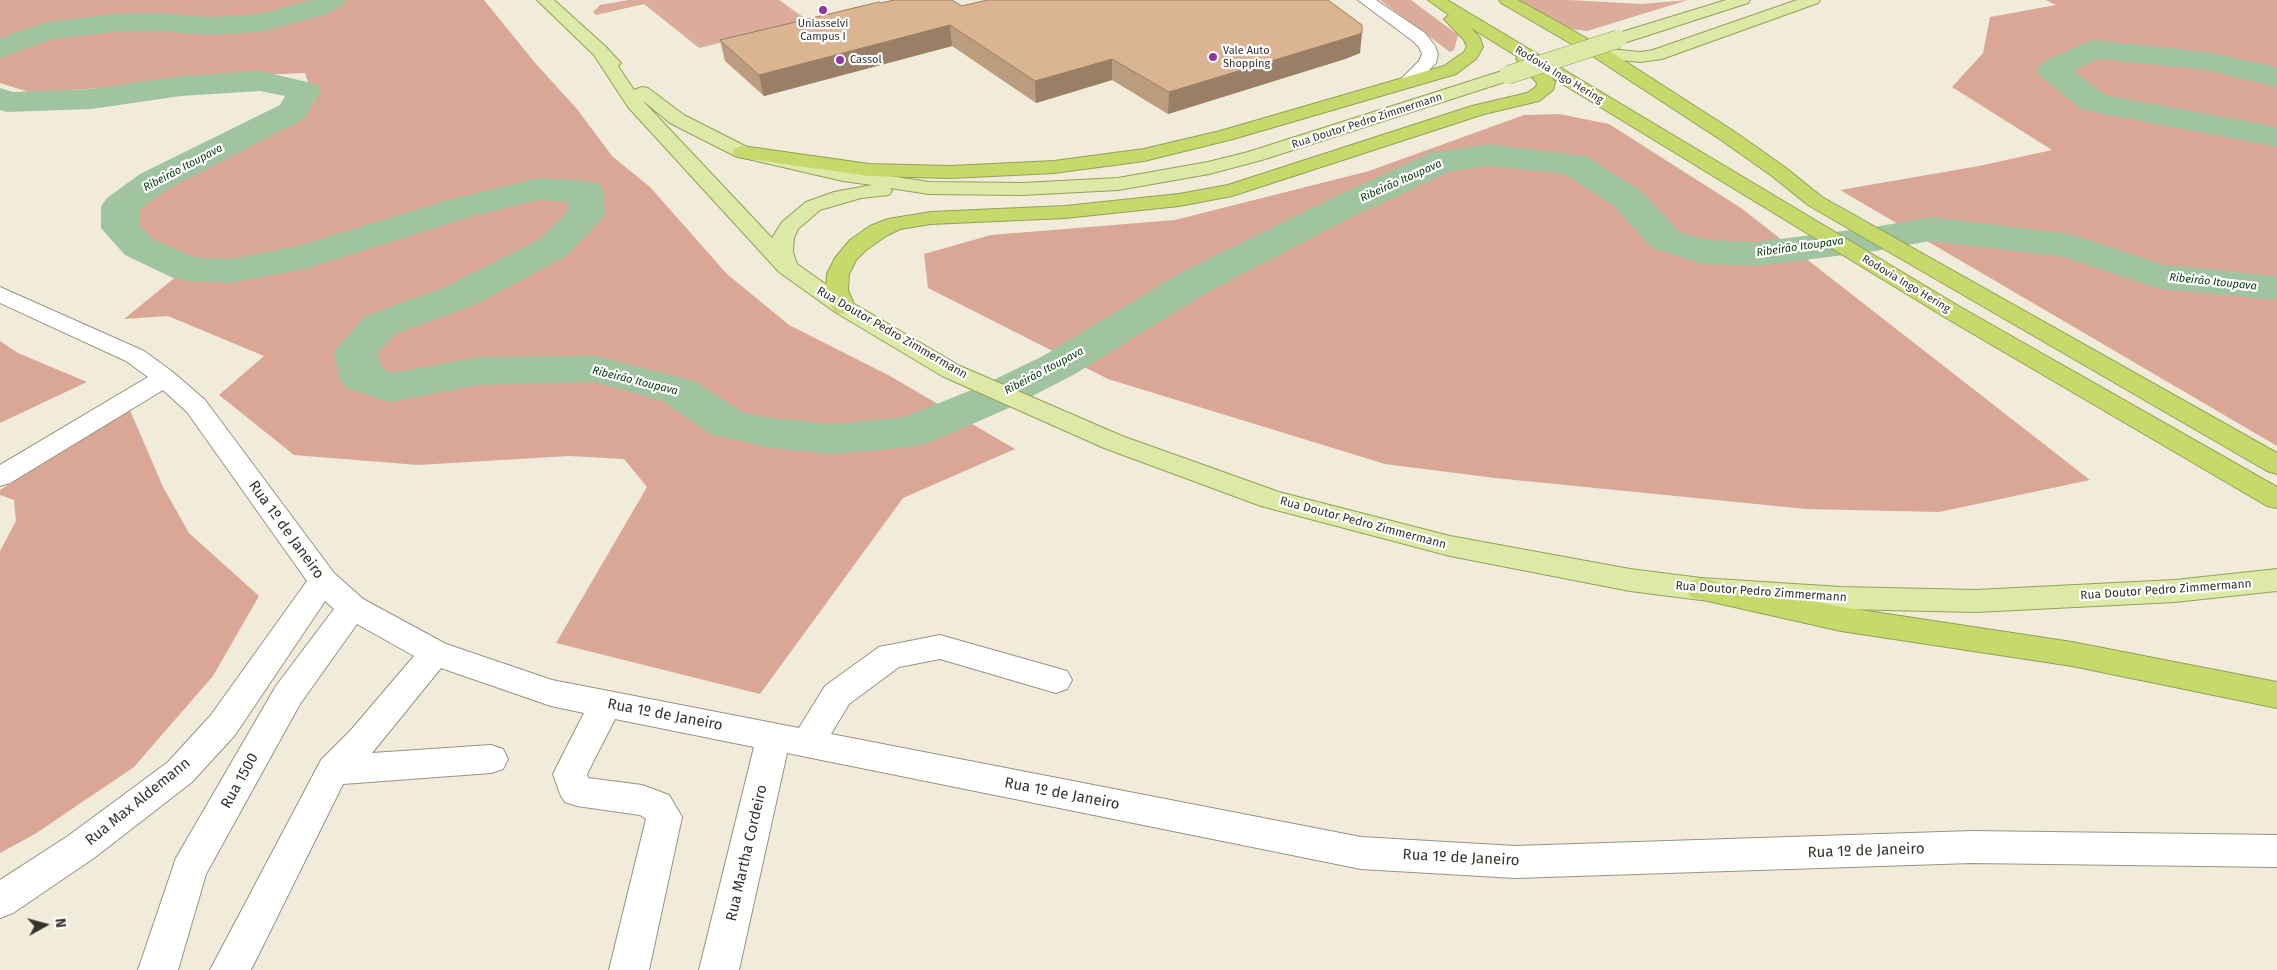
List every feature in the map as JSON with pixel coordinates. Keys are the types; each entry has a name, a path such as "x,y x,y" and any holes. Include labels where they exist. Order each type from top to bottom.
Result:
{"highway":[{"path":"742,152 869,170 961,171 1054,168 1106,162 1184,146 1450,70 1470,55 1475,46 1472,38 1430,0"},
{"name":"Rodovia Ingo Hering","path":"1436,0 1954,313 2277,499"},
{"name":"Rodovia Ingo Hering","path":"1507,0 1600,53 1728,136 1779,172 1815,201 1988,302 2277,465"},
{"path":"843,307 837,290 838,274 846,258 858,245 895,223 931,218 1065,212 1179,200 1232,190 1478,110 1533,97 1544,90 1546,82 1516,49"},
{"path":"1701,589 1841,618 2072,654 2277,695"}],"main road":[{"name":"Rua Doutor Pedro Zimmermann","path":"545,0 649,98 676,118 742,152 816,170 928,188 1022,189 1118,184 1163,177 1255,156 1742,0"},
{"path":"1600,53 1640,57 1656,55 1812,0"},
{"name":"Rua Doutor Pedro Zimmermann","path":"599,50 634,103 787,267 843,307 951,370 1113,442 1271,499 1450,546 1630,580 1701,589 1841,598 1976,601 2175,590 2277,580"},
{"path":"787,267 782,252 783,238 789,226 812,206 834,198 861,192 928,188"}],"street":[{"path":"1366,0 1419,37 1428,46 1430,54 1427,63 1406,82"},
{"name":"Rua 1º de Janeiro","path":"0,294 135,356 196,406 322,581 352,607 435,653 551,693 1361,854 1515,862 1972,848 2277,851"},
{"path":"0,477 164,378"},
{"name":"Rua Max Aldemann","path":"0,901 80,847 180,772 224,725 322,581"},
{"name":"Rua 1500","path":"158,970 189,870 288,695 352,607"},
{"path":"808,743 837,695 890,656 940,647 1056,680"},
{"path":"230,970 333,770 363,740 435,653"},
{"path":"606,703 570,774 572,784 577,791 642,800 657,806 664,817 629,970"},
{"name":"Rua Martha Cordeiro","path":"719,970 774,736"},
{"path":"333,770 491,759"}],"shaded area":[{"path":"0,0 484,0 536,64 577,109 612,156 650,187 727,274 789,325 890,376 1015,449 903,498 760,694 556,643 647,487 624,459 569,456 418,465 294,455 219,395 264,356 168,316 124,319 199,258 182,256 154,246 133,235 130,217 144,198 174,177 262,136 315,102 305,73 233,76 123,87 29,92 0,83"},
{"path":"629,0 779,0 807,21 699,48 644,4 596,15 593,12 600,5"},
{"path":"1380,0 1411,0 1458,35 1454,50 1450,52"},
{"path":"1518,0 1569,0 1642,4 1688,0 1587,31 1569,29"},
{"path":"2046,0 2277,0 2277,446 1840,190 1979,166 2052,150 1952,87 1983,53 1990,17 2056,5"},
{"path":"1559,114 1609,124 1741,208 2090,480 1939,512 1806,509 1495,478 1385,464 1108,379 928,288 924,254 991,235 1175,220 1369,171 1524,115"},
{"path":"0,341 18,353 87,382 0,423"},
{"path":"129,408 163,487 189,533 259,596 213,676 134,767 35,834 0,853 0,551 16,521 14,500 0,495 0,490"}],"building":[{"path":"894,0 952,0 962,6 987,0 1328,0 1362,25 1362,33 1169,92 1112,59 1035,81 950,25 759,75 720,40"}],"waterway":[{"name":"Ribeirão Itoupava","path":"0,49 47,31 113,23 156,22 210,26 261,23 314,9 332,0"},
{"name":"Ribeirão Itoupava","path":"2277,77 2206,61 2095,49 2052,70 2095,103 2277,137"},
{"name":"Ribeirão Itoupava","path":"0,98 7,102 91,99 181,86 260,81 305,91 292,112 153,182 120,206 120,228 139,247 187,269 230,271 305,257 461,208 538,189 586,192 586,215 554,247 460,296 380,325 356,352 362,378 390,388 478,371 596,369 679,391 727,423 770,433 833,439 912,432 995,397 1059,365 1193,283 1343,207 1443,161 1490,155 1573,164 1627,198 1666,240 1703,252 1757,254 1875,239 1930,229 2070,246 2159,277 2277,288"}],"place":[{"name":"Uniasselvi Campus I","path":"823,10"},
{"name":"Vale Auto Shopping","path":"1213,57"},
{"name":"Cassol","path":"840,60"}]}
